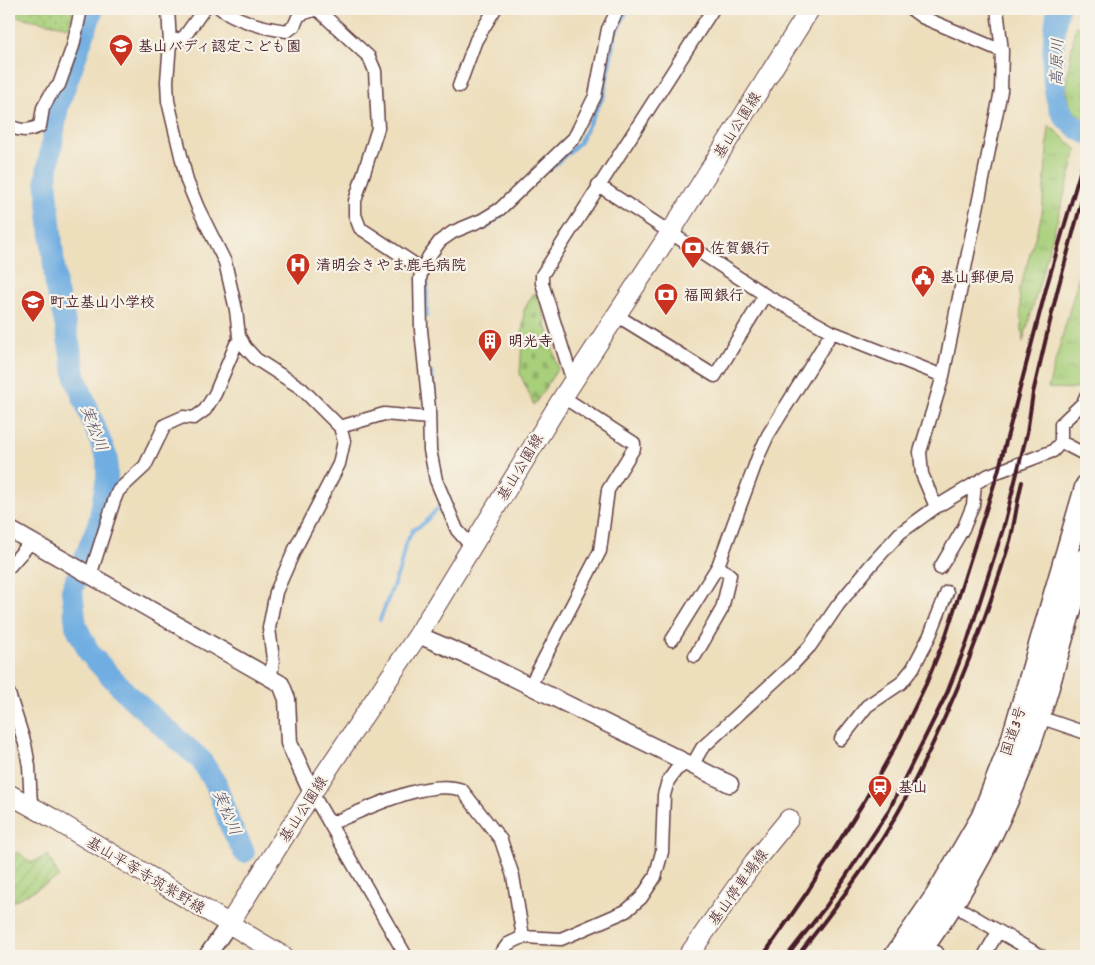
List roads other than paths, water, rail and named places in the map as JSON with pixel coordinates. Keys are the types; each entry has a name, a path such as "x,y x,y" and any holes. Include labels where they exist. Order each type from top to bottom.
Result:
{"highway":[{"name":"国道3号","path":"895,956 936,896 982,817 1011,743 1086,486"},
{"name":"国道3号","path":"916,956 953,902 976,863 999,820 1022,767 1039,717 1086,558"},
{"path":"936,955 964,911 996,852 1013,814 1021,784 1022,767"},
{"path":"882,956 916,910 956,838 982,817"}],"main road":[{"name":"基山公園線","path":"229,924 312,793 418,635 568,390 670,233 810,9"},
{"name":"基山平等寺筑紫野線","path":"9,794 283,956"},
{"name":"基山停車場線","path":"688,956 754,862 789,819"}],"street":[{"path":"9,125 27,131 40,126 43,108 52,92 59,85 73,46 81,9"},
{"path":"168,9 170,43 167,81 168,101 187,181 198,208 225,262 236,310 239,336 256,358 301,388 340,427 344,441 339,464 295,549 276,592 269,628 273,659 271,677"},
{"path":"170,43 184,37 204,9"},
{"path":"221,9 236,18 252,24 287,30 294,26 299,15 317,9 369,57 375,71 378,128 356,201 355,215 360,228 422,269"},
{"path":"459,86 476,40 495,9"},
{"path":"472,547 457,530 436,480 430,450 421,330 420,279 422,269 428,256 440,241 453,232 482,220 500,209 574,138 586,118 595,96 608,29 618,9"},
{"path":"530,686 600,551 608,490 634,448 634,443 568,390 542,283 542,275 598,185 713,9"},
{"path":"911,9 922,17 1002,51"},
{"path":"936,507 922,474 920,452 943,376 1001,91 1002,51 997,9"},
{"path":"598,185 765,295 832,332 943,376"},
{"path":"616,315 715,376 765,295"},
{"path":"672,640 718,566 758,457 768,436 832,332"},
{"path":"90,576 110,510 118,491 145,466 165,425 183,417 194,418 205,410 215,394 236,344 242,341"},
{"path":"499,956 508,944 523,936 561,939 626,911 641,898 655,877 662,852 664,795 668,781 676,770 690,763 702,748 794,663 810,646 838,605 900,533 936,507 975,483 1005,468 1053,451 1061,442 1061,424 1083,403 1086,396"},
{"path":"340,427 384,414 429,418"},
{"path":"1061,442 1086,455"},
{"path":"940,568 964,527 973,505 975,483"},
{"path":"9,529 281,684 287,699 289,743 312,793 406,956"},
{"path":"9,567 31,542"},
{"path":"695,656 722,609 730,575 718,566"},
{"path":"841,740 867,706 901,683 913,668 930,635 947,592"},
{"path":"418,635 477,660 730,784"},
{"path":"9,694 25,744 31,806"},
{"path":"1039,717 1086,733"},
{"path":"329,822 337,821 426,788 456,788 462,790 501,840 513,876 523,936"},
{"path":"964,911 1041,956"},
{"path":"207,956 229,924"},
{"path":"984,956 998,932"}],"waterway":[{"name":"実松川","path":"93,9 58,106 46,179 56,288 76,379 107,458 107,478 99,522 72,590 76,626 90,654 130,697 201,760 216,784 230,825 244,852"},
{"name":"高原川","path":"1058,9 1053,49 1056,94 1064,116 1074,126 1086,133"},
{"path":"549,170 579,143 604,95 615,34 626,13"},
{"path":"458,236 488,227 504,213"},
{"path":"427,283 427,316"},
{"path":"432,373 436,411"},
{"path":"380,620 400,568 405,545 413,530 423,524 440,506"}],"railway":[{"path":"763,956 806,894 865,800 900,738 926,684 946,635 998,472 1047,285 1086,152"},
{"path":"787,956 827,905 888,812 947,693 967,642 1003,529 1027,433 1033,393 1057,292 1086,185"},
{"path":"802,950 842,899 867,863 901,807 933,743 962,677 999,575 1010,541 1022,482"}],"place":[{"name":"基山バディ認定こども園","path":"121,67"},
{"name":"佐賀銀行","path":"693,269"},
{"name":"清明会きやま鹿毛病院","path":"298,286"},
{"name":"基山郵便局","path":"923,298"},
{"name":"福岡銀行","path":"666,316"},
{"name":"町立基山小学校","path":"33,323"},
{"name":"明光寺","path":"490,362"},
{"name":"基山","path":"880,808"}]}
